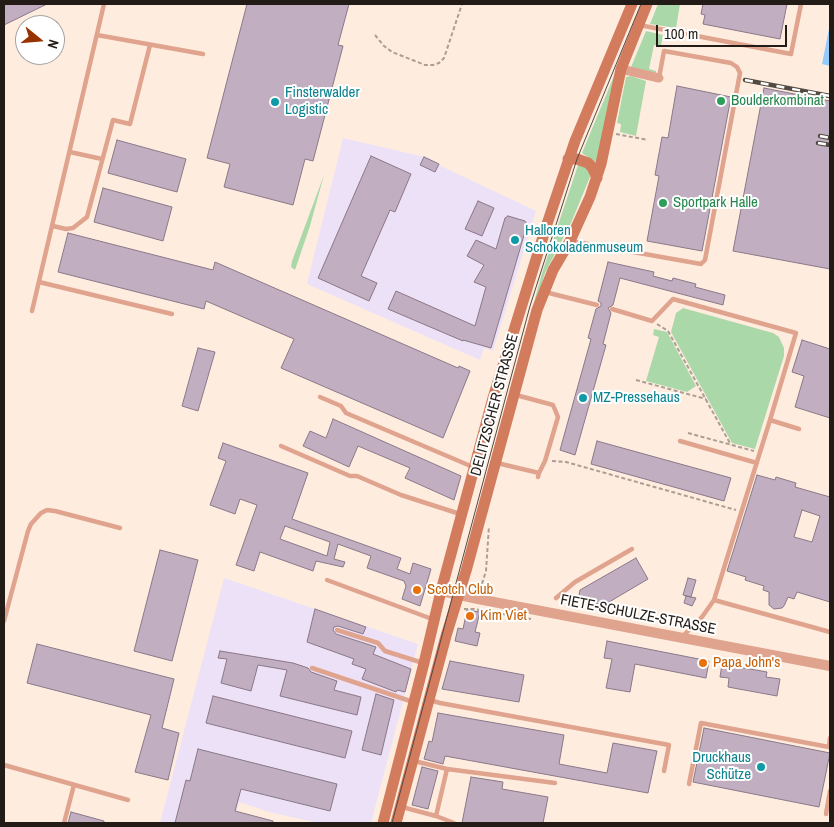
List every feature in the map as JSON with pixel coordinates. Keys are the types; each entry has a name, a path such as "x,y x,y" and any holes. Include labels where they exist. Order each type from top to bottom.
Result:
{"main road":[{"name":"DELITZSCHER STRASSE","path":"383,823 441,591 493,398 568,159 632,4"},
{"name":"DELITZSCHER STRASSE","path":"396,823 428,700 543,292 583,215 597,178 621,69 646,4"},
{"path":"568,159 583,160 588,163 597,178"}],"street":[{"path":"621,69 659,78"},
{"name":"FIETE-SCHULZE-STRASSE","path":"441,591 458,595 476,604 681,638 830,666"}],"lane":[{"path":"32,311 104,4"},
{"path":"638,25 792,54 801,4"},
{"path":"97,35 203,54"},
{"path":"53,226 66,229 73,228 87,217 113,120 130,124 150,44"},
{"path":"570,241 701,264 705,260 740,73 737,67 731,63 664,51 659,78"},
{"path":"70,152 102,160"},
{"path":"39,282 172,314"},
{"path":"543,292 597,305"},
{"path":"612,309 652,321 673,299 796,333 714,600 681,638"},
{"path":"495,462 539,475 558,417 553,405 514,394"},
{"path":"320,397 341,406 346,413 474,467"},
{"path":"770,420 799,429"},
{"path":"680,441 757,463"},
{"path":"281,446 350,476 357,476 401,495 461,515"},
{"path":"4,621 31,524 41,513 47,510 55,511 120,528"},
{"path":"556,598 574,582 632,549"},
{"path":"327,580 434,619"},
{"path":"714,600 830,632"},
{"path":"337,630 378,643 385,651 424,663"},
{"path":"312,668 414,702"},
{"path":"428,700 440,704 669,745 664,771"},
{"path":"689,784 701,723 829,747 830,738"},
{"path":"412,761 447,769 555,783"},
{"path":"4,765 128,800"},
{"path":"436,816 447,769"},
{"path":"64,823 74,785"},
{"path":"826,814 830,791"},
{"path":"401,807 454,823"}],"path":[{"path":"375,35 392,52 425,65 439,63 444,58 462,4"},
{"path":"607,133 648,140"},
{"path":"652,321 668,331 731,445"},
{"path":"636,380 706,399"},
{"path":"688,433 761,452"},
{"path":"545,461 566,462 742,512"},
{"path":"476,604 486,571 489,526"}],"shaded area":[{"path":"343,138 429,158 441,166 536,211 493,351 484,348 480,360 307,284"},
{"path":"224,578 418,644 371,823 318,823 269,812 239,802 234,823 160,823"}],"green space":[{"path":"658,4 680,4 676,28 650,24"},
{"path":"646,31 663,35 661,46 654,45 649,69 656,71 656,73 631,67"},
{"path":"616,71 599,160 595,162 582,153"},
{"path":"631,76 646,81 636,136 620,132 621,124 617,123 626,77"},
{"path":"578,165 588,168 590,177 571,223 545,273 509,393 542,273"},
{"path":"324,175 310,226 295,270 291,267 292,261"},
{"path":"683,308 773,333 779,337 784,348 784,356 755,449 732,443 671,332 676,313"},
{"path":"654,329 667,332 696,386 687,392 646,381 659,337 653,335"}],"water":[{"path":"830,24 830,66 822,64"}],"building":[{"path":"4,4 47,4 24,15 15,15 15,20 4,25"},
{"name":"Finsterwalder Logistic","path":"247,4 349,4 338,45 343,46 313,161 305,159 293,205 224,187 230,164 207,158"},
{"path":"703,4 787,4 780,39 703,24 705,15 701,14"},
{"path":"677,86 731,97 702,251 647,241 659,176 655,175 662,137 668,138"},
{"path":"764,88 830,101 830,269 733,251"},
{"path":"117,140 186,159 177,192 108,173"},
{"path":"371,156 411,174 395,212 390,210 361,276 377,283 369,301 318,278"},
{"path":"424,157 439,164 435,172 420,165"},
{"path":"103,188 172,207 163,241 94,222"},
{"path":"478,201 494,208 482,236 465,229"},
{"path":"508,216 525,221 527,225 491,348 463,341 388,309 396,291 475,326 486,287 474,282 484,265 467,256 476,240 496,249 505,218"},
{"path":"68,233 213,270 215,262 458,368 459,366 470,371 443,438 281,368 294,339 206,301 204,309 58,272"},
{"path":"608,262 654,272 653,276 672,281 673,278 696,284 695,287 725,295 723,305 620,278 613,305 608,308 611,313 603,344 606,345 575,455 560,450 591,339 588,338 596,309 601,306 601,303 598,301"},
{"path":"802,340 830,349 830,418 795,407 804,376 792,372"},
{"path":"198,348 215,352 198,411 182,406"},
{"path":"333,419 461,476 454,500 405,478 410,468 358,446 349,467 303,446 310,431 326,438"},
{"path":"597,441 731,478 724,501 591,464"},
{"path":"223,443 308,473 292,519 401,558 397,569 410,574 413,563 431,569 420,606 402,599 406,586 404,581 367,568 371,556 338,544 334,559 345,562 343,567 316,561 313,571 260,552 254,571 236,565 257,505 240,499 235,514 210,505 226,461 218,458","holes":["285,526 330,542 327,556 280,539"]},
{"path":"757,475 775,480 776,477 796,483 795,487 830,497 830,602 797,592 794,599 788,597 782,608 774,609 769,605 769,592 763,590 764,586 745,580 746,577 727,571","holes":["802,510 820,516 812,542 794,537"]},
{"path":"160,550 198,560 172,661 134,651"},
{"path":"636,558 648,579 604,605 578,600 580,590"},
{"path":"688,578 696,580 691,597 683,595"},
{"path":"686,596 696,598 692,606 684,603"},
{"path":"315,609 366,627 363,634 338,626 334,627 333,630 336,634 376,647 373,654 411,669 405,692 397,690 396,692 362,679 366,669 352,664 354,659 307,642"},
{"path":"467,610 480,612 475,632 480,633 477,646 455,641 458,628 463,629"},
{"path":"607,641 709,661 706,678 635,664 630,692 606,688 612,659 604,658"},
{"path":"37,644 174,679 162,728 179,733 168,780 135,772 151,715 27,683"},
{"path":"220,651 293,663 308,668 311,672 337,681 334,690 361,697 357,715 280,696 287,670 258,665 251,691 221,683 227,659 218,658"},
{"path":"450,661 524,675 519,702 442,689"},
{"path":"722,664 767,672 766,677 780,679 777,696 728,687 729,678 720,677"},
{"path":"376,694 394,700 381,755 362,750"},
{"path":"213,696 352,731 345,758 206,723"},
{"path":"438,713 564,735 559,764 607,773 613,743 657,751 648,793 445,756 443,764 424,759 429,741 432,742"},
{"name":"Druckhaus Schütze","path":"704,728 830,753 819,807 693,782"},
{"path":"198,749 337,784 330,811 241,789 235,811 273,821 273,823 175,823 186,780 190,781"},
{"path":"422,767 438,771 428,809 412,805"},
{"path":"471,777 503,782 502,789 548,797 543,823 462,823"},
{"path":"71,812 104,821 104,823 68,823"}],"tram line":[{"path":"392,823 530,306 577,159 641,4"}],"railway":[{"path":"745,80 830,96"},
{"path":"820,136 830,138"},
{"path":"818,143 830,145"}],"place":[{"name":"Boulderkombinat","path":"721,101"},
{"name":"Finsterwalder Logistic","path":"275,102"},
{"name":"Sportpark Halle","path":"663,203"},
{"name":"Halloren Schokoladenmuseum","path":"515,240"},
{"name":"MZ-Pressehaus","path":"583,398"},
{"name":"Scotch Club","path":"417,590"},
{"name":"Kim Viet","path":"470,616"},
{"name":"Papa John's","path":"703,663"},
{"name":"Druckhaus Schütze","path":"761,767"}]}
